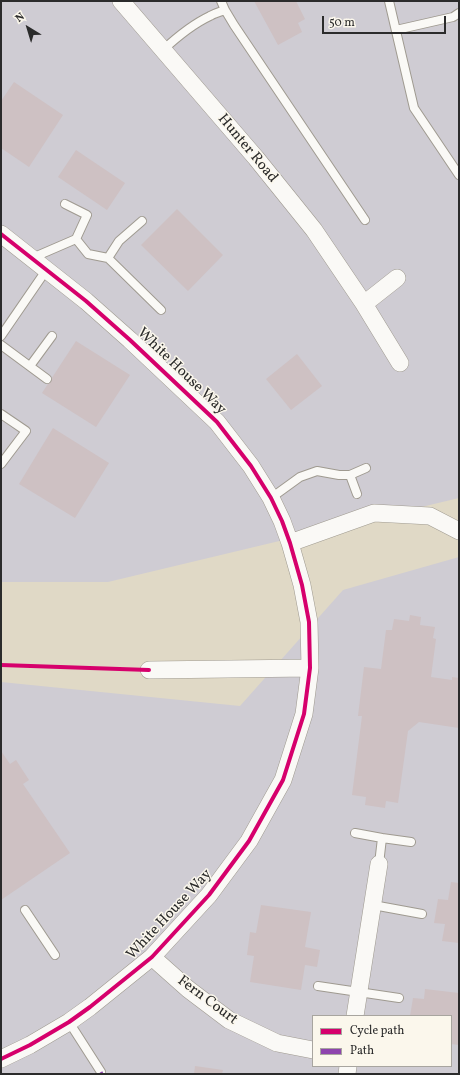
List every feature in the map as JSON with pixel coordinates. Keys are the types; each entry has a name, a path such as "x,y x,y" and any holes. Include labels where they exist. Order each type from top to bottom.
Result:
{"street":[{"name":"Hunter Road","path":"121,1 256,158 314,230 364,304 400,364"},
{"name":"White House Way","path":"1,234 86,301 130,340 217,422 251,466 271,498 290,543 302,585 309,622 310,668 304,714 283,780 249,841 209,896 152,957 90,1007 70,1022 30,1045 1,1059"},
{"path":"364,304 397,278"},
{"path":"290,543 374,513 430,516 459,531"},
{"path":"149,670 310,668"},
{"path":"355,1015 379,864"},
{"name":"Fern Court","path":"152,957 188,989 229,1020 277,1043 312,1050"}],"lane":[{"path":"221,1 234,25 365,220"},
{"path":"389,1 414,108 459,175"},
{"path":"163,50 198,23 225,10"},
{"path":"396,30 453,17 459,13"},
{"path":"32,258 76,239 87,215 65,204"},
{"path":"108,258 119,241 142,221"},
{"path":"76,239 88,254 108,258 161,310"},
{"path":"1,336 47,269"},
{"path":"30,366 52,336"},
{"path":"1,345 47,379"},
{"path":"1,414 26,431 1,464"},
{"path":"271,498 300,477 317,471 339,475 350,475 366,468"},
{"path":"350,475 357,494"},
{"path":"355,833 411,842"},
{"path":"379,864 382,838"},
{"path":"372,906 422,914"},
{"path":"25,910 56,955"},
{"path":"318,986 399,998"},
{"path":"70,1022 101,1072"}],"shaded area":[{"path":"1,1 459,1 459,498 108,582 1,582"},
{"path":"459,557 459,1074 1,1074 1,682 240,706 343,590"}],"building":[{"path":"254,1 296,1 305,19 298,23 302,32 278,45"},
{"path":"14,82 63,115 29,167 1,148 1,101"},
{"path":"76,150 125,183 107,210 58,177"},
{"path":"177,209 223,255 188,291 141,245"},
{"path":"76,341 130,375 96,427 42,393"},
{"path":"297,354 322,386 291,410 266,379"},
{"path":"53,428 109,463 75,518 19,484"},
{"path":"410,615 421,617 420,625 435,627 433,638 436,639 431,677 452,680 452,677 459,678 459,728 419,722 408,731 398,803 386,801 385,808 365,805 366,797 352,795 362,716 358,716 364,667 381,669 386,630 392,630 394,619 409,621"},
{"path":"1,751 10,764 16,760 29,780 23,784 70,853 1,900"},
{"path":"451,882 459,883 459,943 442,941 445,924 434,923 438,899 448,900"},
{"path":"261,905 311,912 305,947 320,950 317,967 305,965 301,990 250,982 254,956 247,955 250,932 256,933"},
{"path":"425,989 459,993 459,1045 452,1044 452,1015 410,1015 413,998 424,999"},
{"path":"195,1066 223,1070 222,1074 194,1074"}],"cycle path":[{"path":"1,234 86,301 130,340 217,422 251,466 271,498 290,543 302,585 309,622 310,668 304,714 283,780 249,841 209,895 152,957 90,1007 69,1022 30,1045 1,1059"},
{"path":"1,665 149,670"}]}
